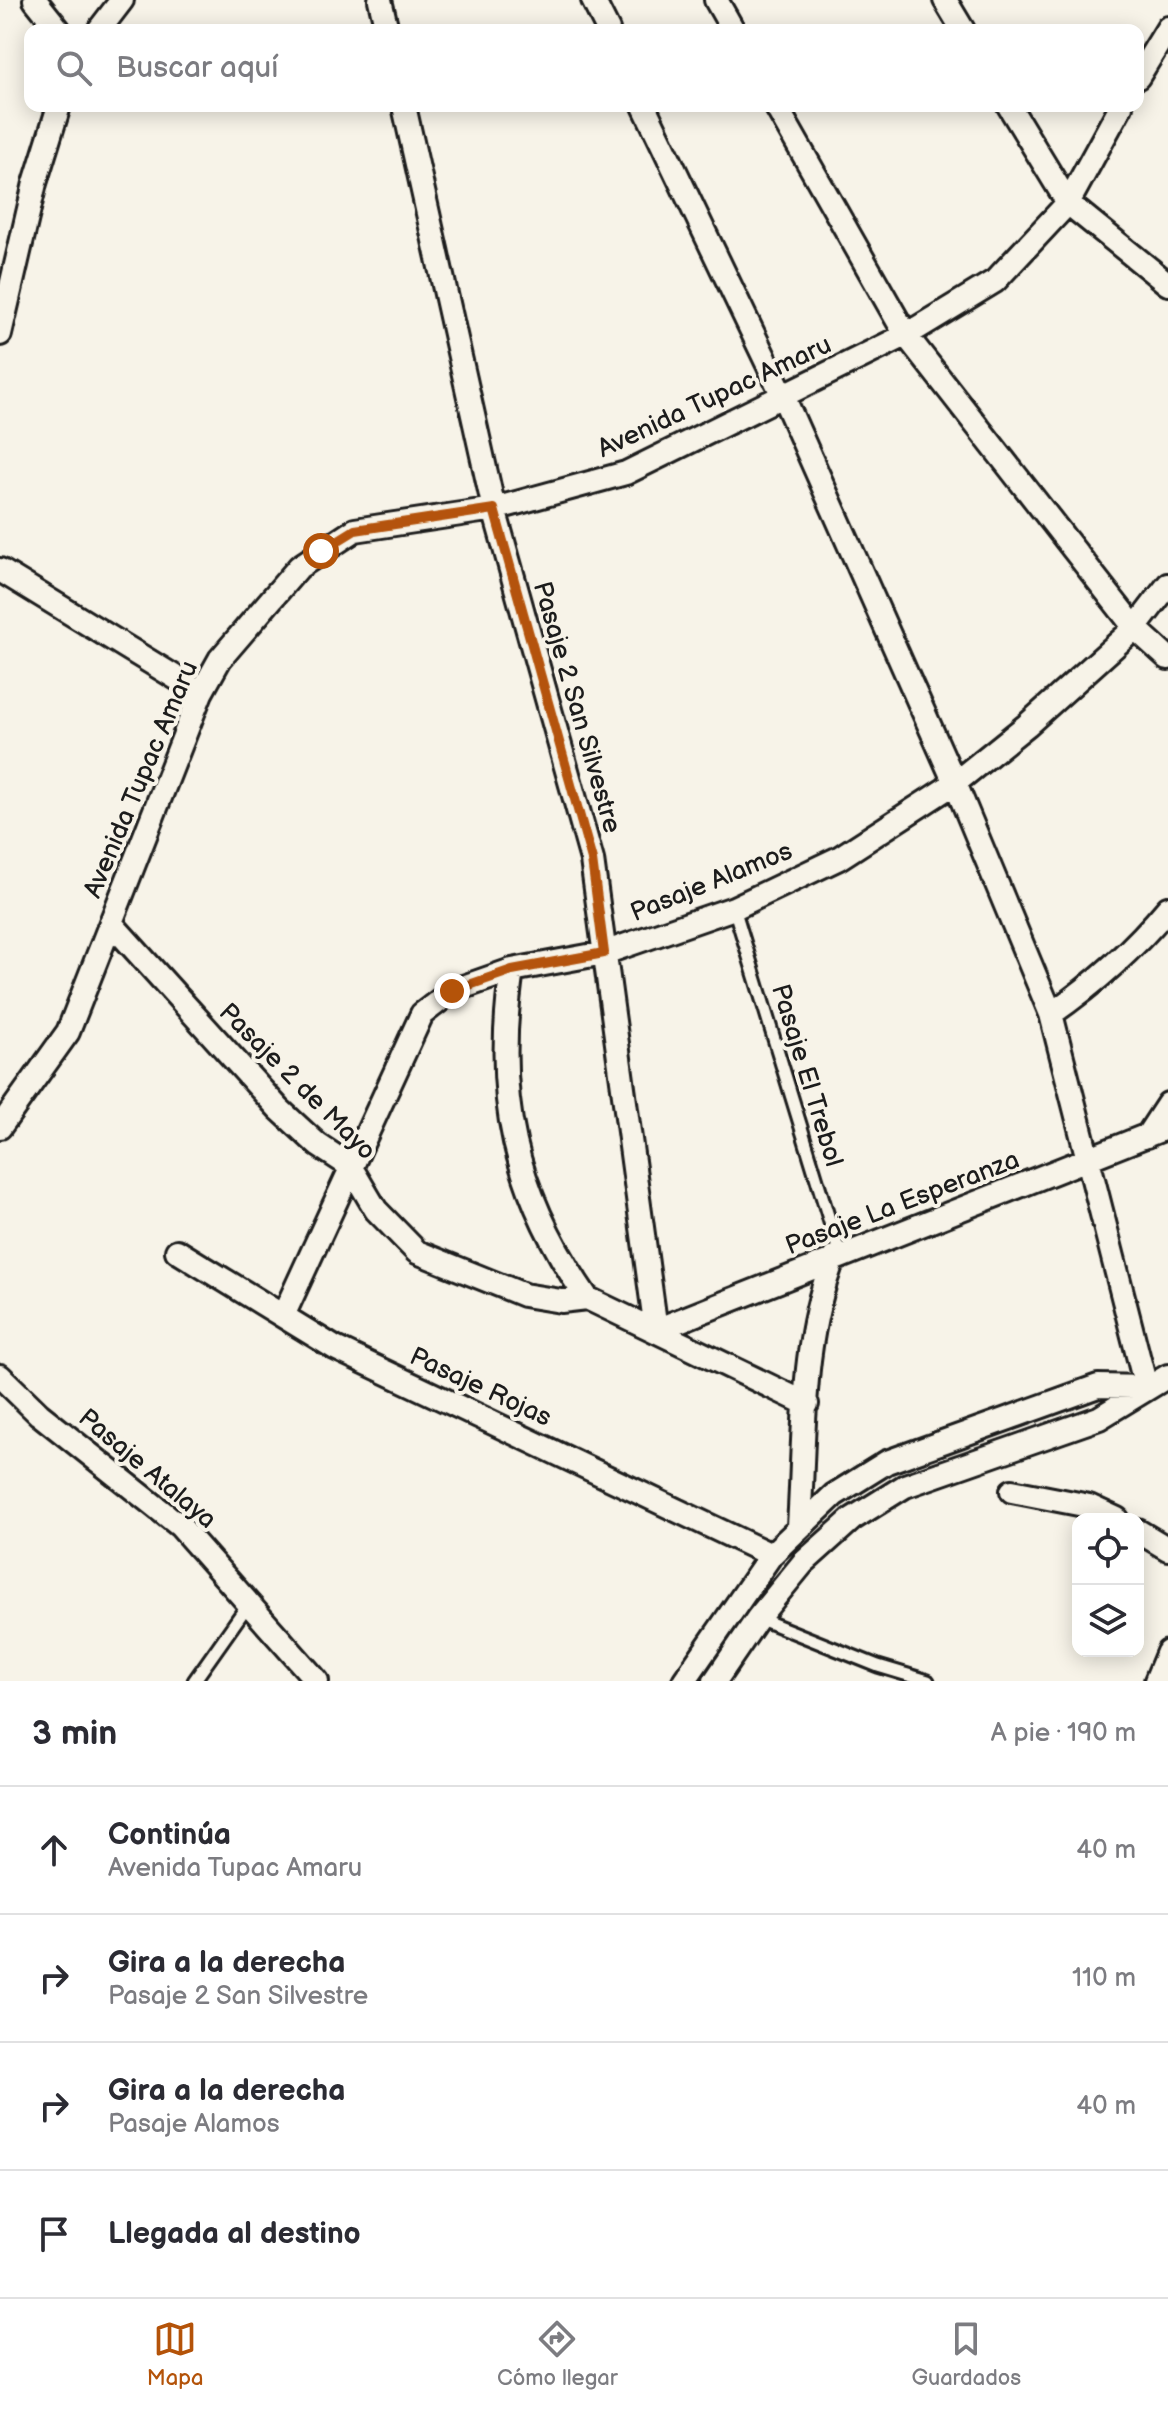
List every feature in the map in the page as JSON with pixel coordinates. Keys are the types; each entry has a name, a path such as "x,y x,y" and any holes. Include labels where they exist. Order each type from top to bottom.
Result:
{"street":[{"path":"35,0 54,24"},
{"path":"104,24 122,0"},
{"path":"380,0 386,24"},
{"path":"593,0 605,24"},
{"path":"716,0 730,24"},
{"path":"945,0 959,24"},
{"path":"1144,67 1168,28"},
{"path":"0,334 35,183 57,112"},
{"name":"Pasaje 2 San Silvestre","path":"405,112 494,509 592,860 656,1330"},
{"path":"647,112 783,396 955,783 1051,1014 1146,1387"},
{"path":"779,112 906,335 1135,628 1168,658"},
{"path":"1013,112 1068,203 1168,284"},
{"name":"Avenida Tupac Amaru","path":"0,1127 68,1032 201,693 220,659 299,567 355,530 494,509 626,473 906,335 995,281 1068,203 1118,112"},
{"path":"0,570 201,693"},
{"name":"Pasaje Alamos","path":"283,1316 422,1014 452,991 512,970 604,953 734,908 839,858 955,783 1027,725 1135,628 1168,585"},
{"path":"1051,1014 1097,982 1138,943 1168,908"},
{"name":"Pasaje 2 de Mayo","path":"111,923 279,1109 318,1145 350,1166 376,1210 417,1252 524,1295 561,1301 587,1298 807,1404"},
{"path":"512,970 505,1019 508,1118 519,1166 536,1213 559,1257 587,1298"},
{"path":"1158,1132 1168,1104"},
{"name":"Pasaje La Esperanza","path":"656,1330 837,1256 1158,1132"},
{"name":"Pasaje Rojas","path":"177,1251 335,1348 771,1555"},
{"path":"799,1526 811,1329 819,1295 837,1256"},
{"name":"Pasaje Atalaya","path":"0,1376 39,1414 180,1526 317,1681"},
{"path":"715,1681 758,1618 803,1563 852,1519 905,1486 1099,1418 1168,1376"},
{"path":"684,1681 771,1555 834,1495 887,1462 1098,1386 1146,1387"},
{"path":"1012,1491 1089,1506 1104,1513"},
{"path":"1144,1535 1168,1549"},
{"path":"1156,1681 1168,1652"}],"lane":[{"name":"Pasaje El Trebol","path":"734,908 837,1256"},
{"path":"194,1681 250,1603"},
{"path":"758,1618 878,1666 928,1681"}],"route":[{"path":"321,551 355,530 494,509 592,860 604,953 512,970 452,991"}]}
